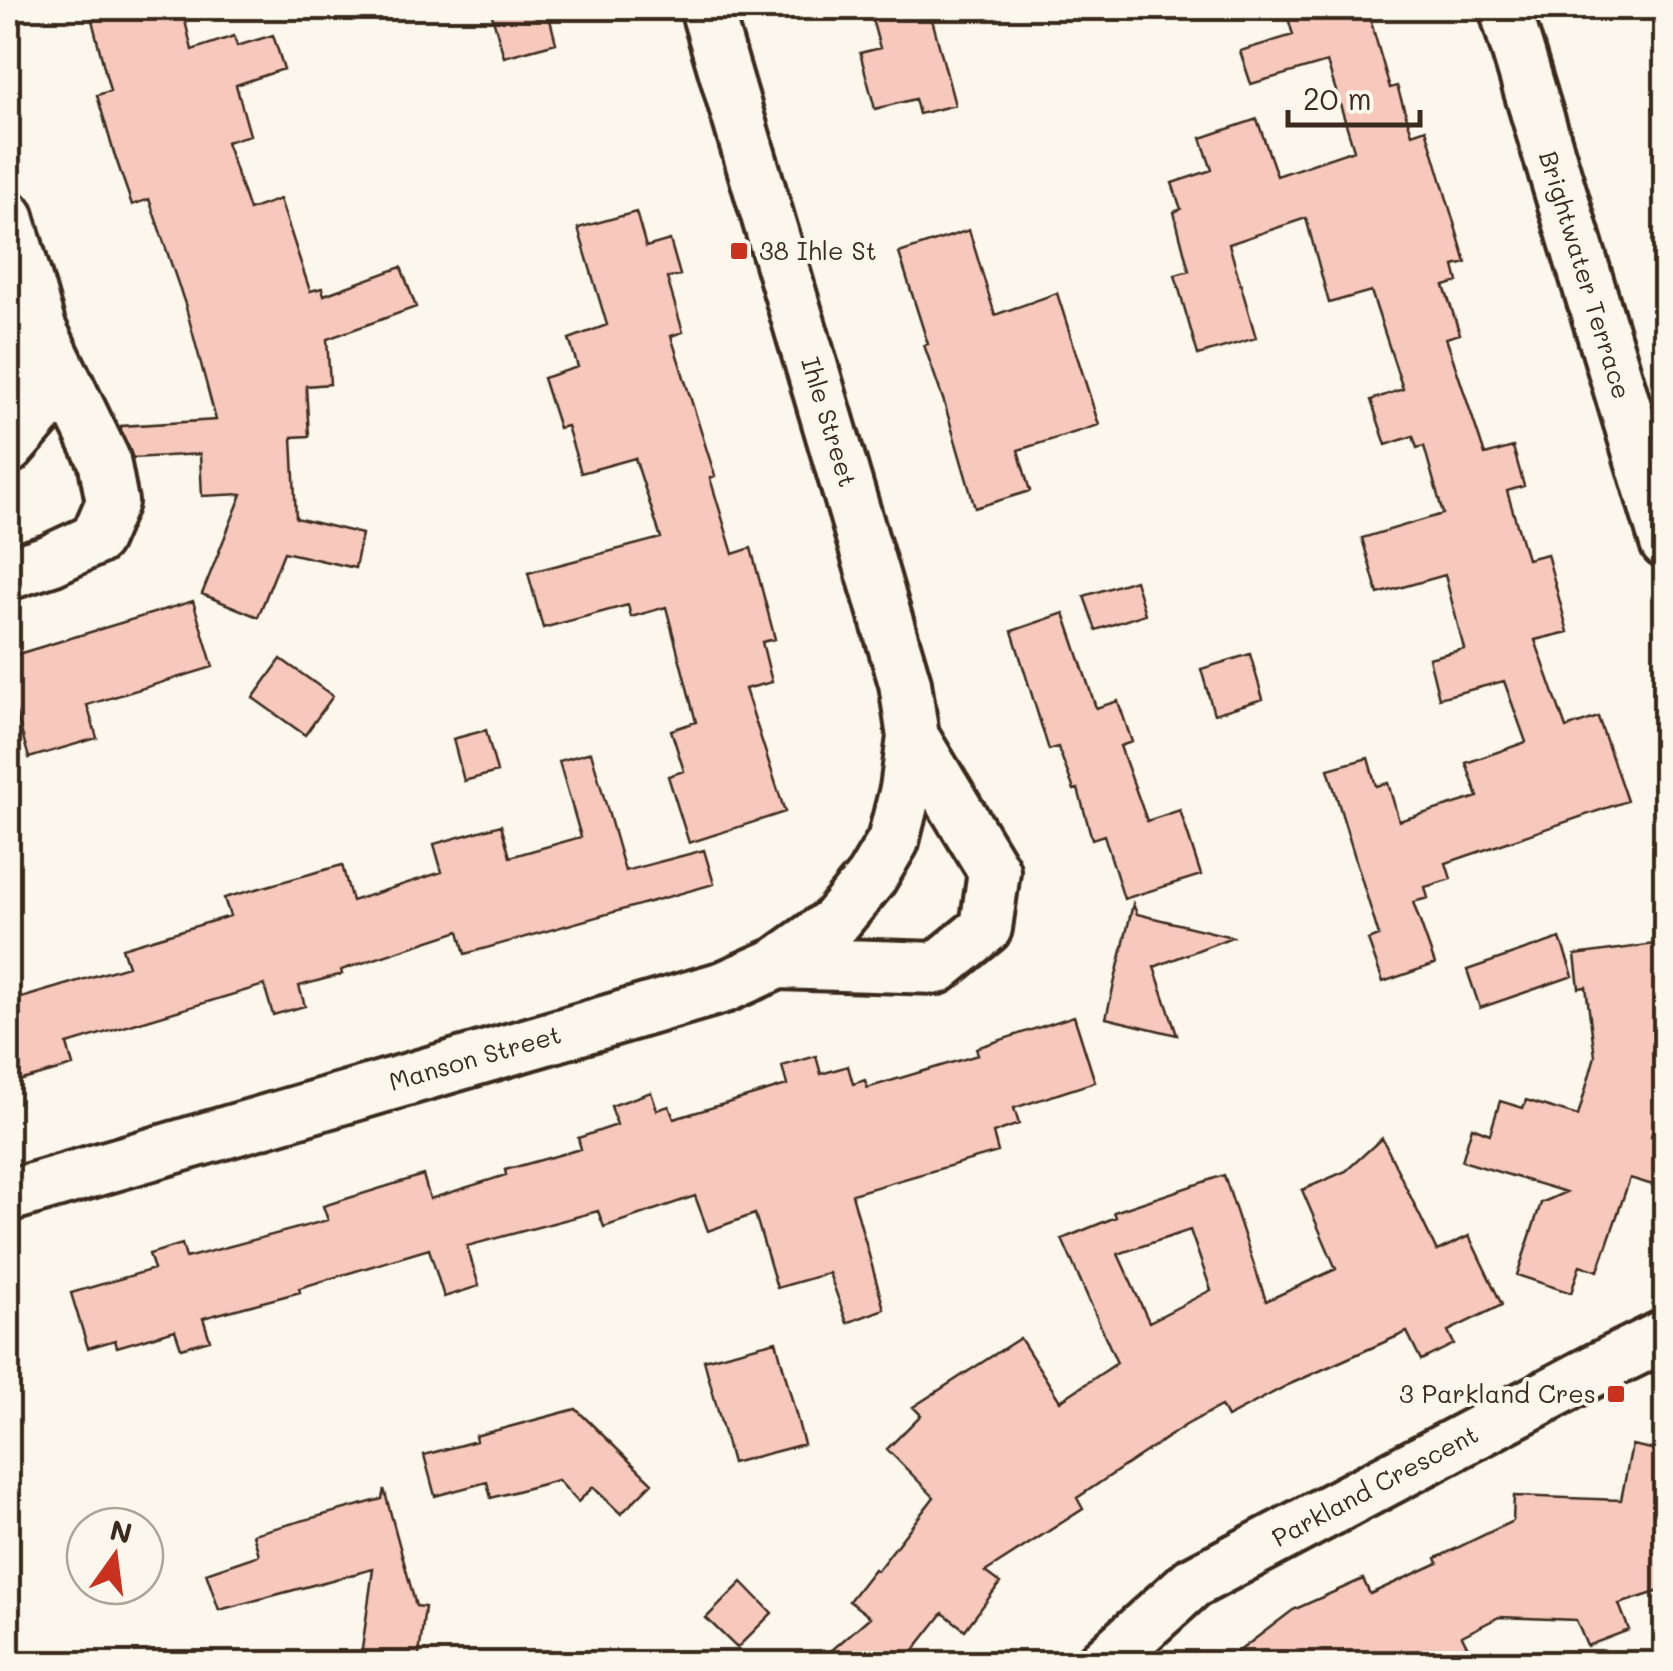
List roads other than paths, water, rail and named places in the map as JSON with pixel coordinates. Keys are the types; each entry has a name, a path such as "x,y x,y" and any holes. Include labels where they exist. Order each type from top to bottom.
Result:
{"street":[{"name":"Ihle Street","path":"706,8 905,682 913,737 906,789 892,841"},
{"name":"Brightwater Terrace","path":"1505,8 1666,542"},
{"path":"8,217 40,328 104,460 112,502 96,538 51,560 8,574"},
{"path":"8,448 41,410 40,328"},
{"path":"778,963 937,968 986,928 994,871 913,737"},
{"name":"Manson Street","path":"8,1196 724,987 778,963 835,922 871,878 892,841"},
{"name":"Parkland Crescent","path":"1102,1664 1192,1582 1666,1336"}],"place":[{"name":"38 Ihle St","path":"739,251"},
{"name":"3 Parkland Cres","path":"1616,1394"}]}
